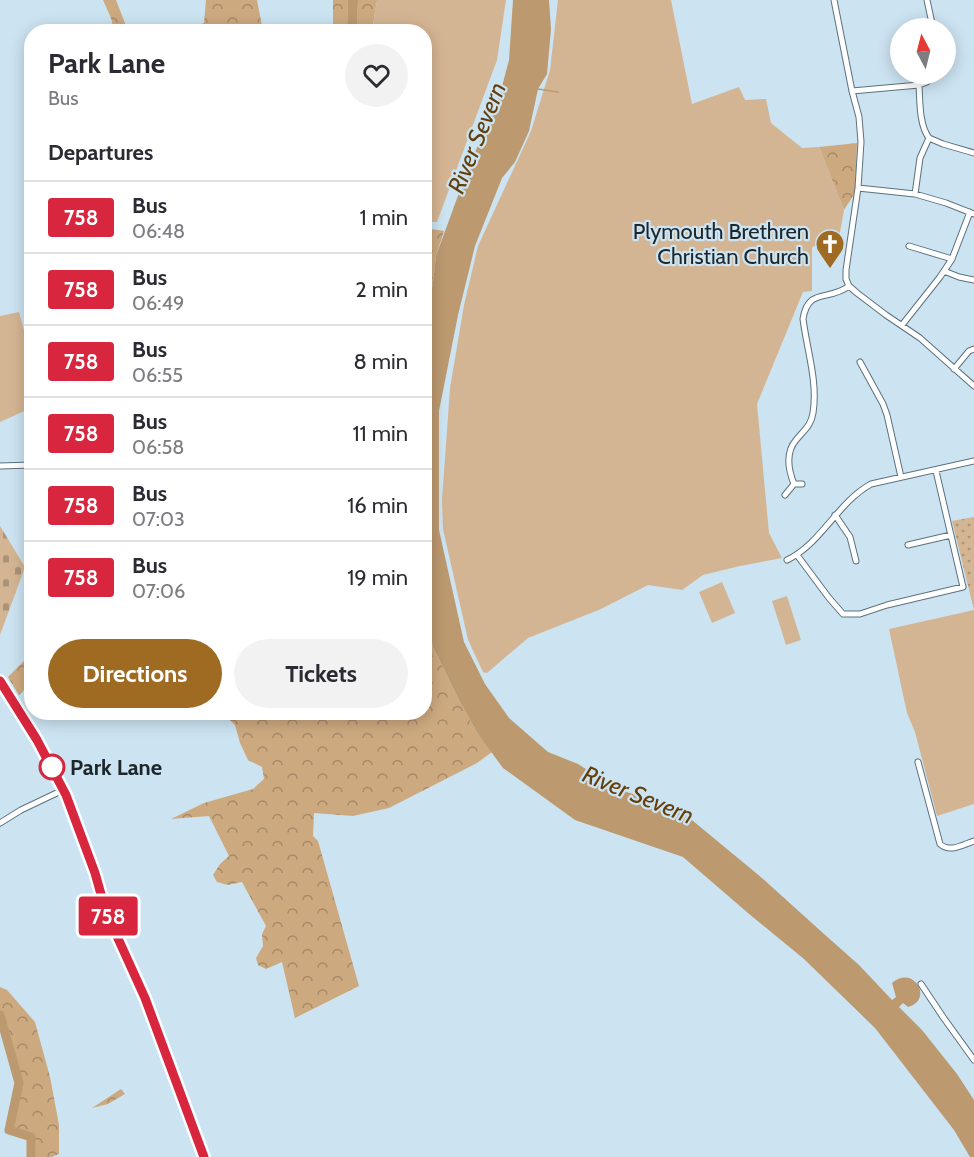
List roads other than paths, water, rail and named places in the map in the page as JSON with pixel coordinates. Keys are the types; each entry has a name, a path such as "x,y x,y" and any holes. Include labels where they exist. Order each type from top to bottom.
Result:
{"main road":[{"path":"0,681 24,719"},
{"path":"24,720 63,790 95,873 106,912 145,998 204,1157"}],"street":[{"path":"834,0 859,117 861,142 858,188 846,279 849,286 885,315 920,338 974,386"},
{"path":"927,0 931,18"},
{"path":"852,91 919,85 921,116 929,138 974,153"},
{"path":"915,194 920,158 929,138"},
{"path":"858,188 915,194 946,202 972,213 952,259 902,325"},
{"path":"909,246 952,259"},
{"path":"944,271 974,280"},
{"path":"794,484 789,471 789,452 811,423 814,411 814,385 803,319 805,311 812,299 829,296 849,286"},
{"path":"954,369 969,351 974,349"},
{"path":"860,362 887,415 901,477"},
{"path":"787,560 809,546 859,491 871,484 974,461"},
{"path":"0,466 24,465"},
{"path":"797,555 843,614 860,614 963,586 936,471"},
{"path":"794,484 802,484"},
{"path":"785,495 794,484"},
{"path":"836,515 850,537 856,561"},
{"path":"908,545 951,535"},
{"path":"918,762 940,844 951,849 974,841"},
{"path":"0,823 63,790"},
{"path":"921,984 974,1060"}],"waterway":[{"path":"538,89 558,92"},
{"path":"0,1015 19,1083 9,1130 31,1137 31,1157"}],"place":[{"name":"Plymouth Brethren Christian Church","path":"830,270"},
{"name":"Park Lane","path":"52,767"}],"water label":[{"name":"River Severn","path":"477,138"},
{"name":"River Severn","path":"638,795"}]}
